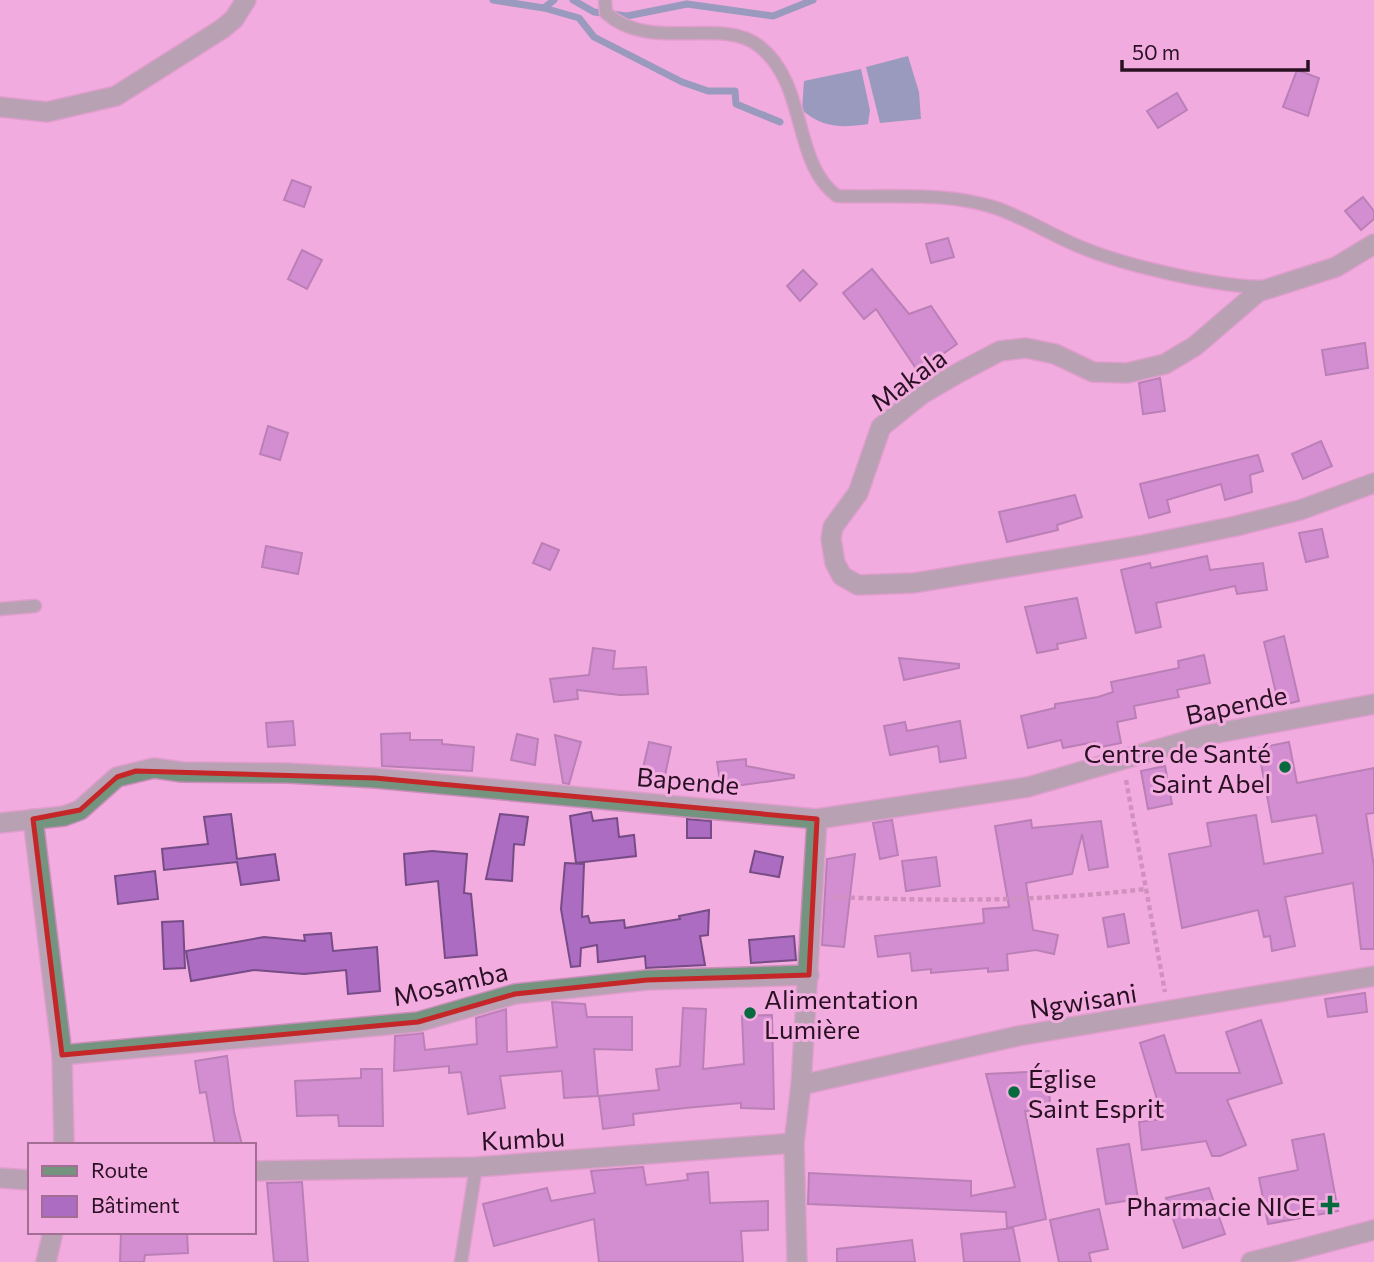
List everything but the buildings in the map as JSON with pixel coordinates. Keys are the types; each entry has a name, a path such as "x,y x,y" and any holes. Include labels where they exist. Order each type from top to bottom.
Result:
{"street":[{"path":"0,107 47,113 116,96 222,29 234,19 246,0"},
{"name":"Makala","path":"1374,244 1336,267 1269,287 1248,300 1195,346 1165,364 1127,373 1093,372 1055,354 1027,348 1000,351 922,394 881,427 858,493 833,527 835,563 842,576 858,584 914,583 1236,527 1300,510 1374,483"},
{"name":"Bapende","path":"0,823 64,816 80,810 117,777 154,768 182,772 288,773 375,779 817,819 1028,786 1207,736 1374,704"},
{"path":"797,1262 794,1143 809,975 817,819"},
{"path":"33,820 62,1055 64,1143"},
{"name":"Mosamba","path":"62,1055 418,1022 528,993 647,981 809,975"},
{"name":"Ngwisani","path":"801,1085 1018,1036 1374,975"},
{"name":"Kumbu","path":"256,1171 476,1167 794,1143"},
{"path":"0,1178 28,1180"},
{"path":"1251,1262 1374,1230"},
{"path":"46,1262 53,1234"}],"lane":[{"path":"605,0 606,13 619,25 672,36 724,34 757,44 768,54 792,93 821,181 837,196 920,195 966,200 1030,222 1087,250 1142,266 1243,286 1269,287"},
{"path":"0,609 35,606"},
{"path":"461,1262 476,1167"}],"path":[{"path":"1122,759 1169,1012"},
{"path":"814,896 939,900 1095,895 1145,890"}],"highlighted area":[{"path":"136,771 375,778 817,819 809,975 647,980 515,994 418,1022 62,1055 33,819 80,810 117,777"}],"shaded area":[{"path":"908,56 919,92 921,119 880,123 866,67"},
{"path":"861,69 870,110 868,124 833,125 817,120 802,110 804,81"}],"waterway":[{"path":"493,0 544,8 554,0"},
{"path":"573,0 594,12 627,16 687,4 773,16 813,0"},
{"path":"544,8 579,18 594,37 682,82 708,91 735,91 736,104 780,122"}],"place":[{"name":"Centre de Santé Saint Abel","path":"1285,767"},
{"name":"Alimentation Lumière","path":"750,1013"},
{"name":"Église Saint Esprit","path":"1014,1092"},
{"name":"Pharmacie NICE","path":"1330,1205"}]}
